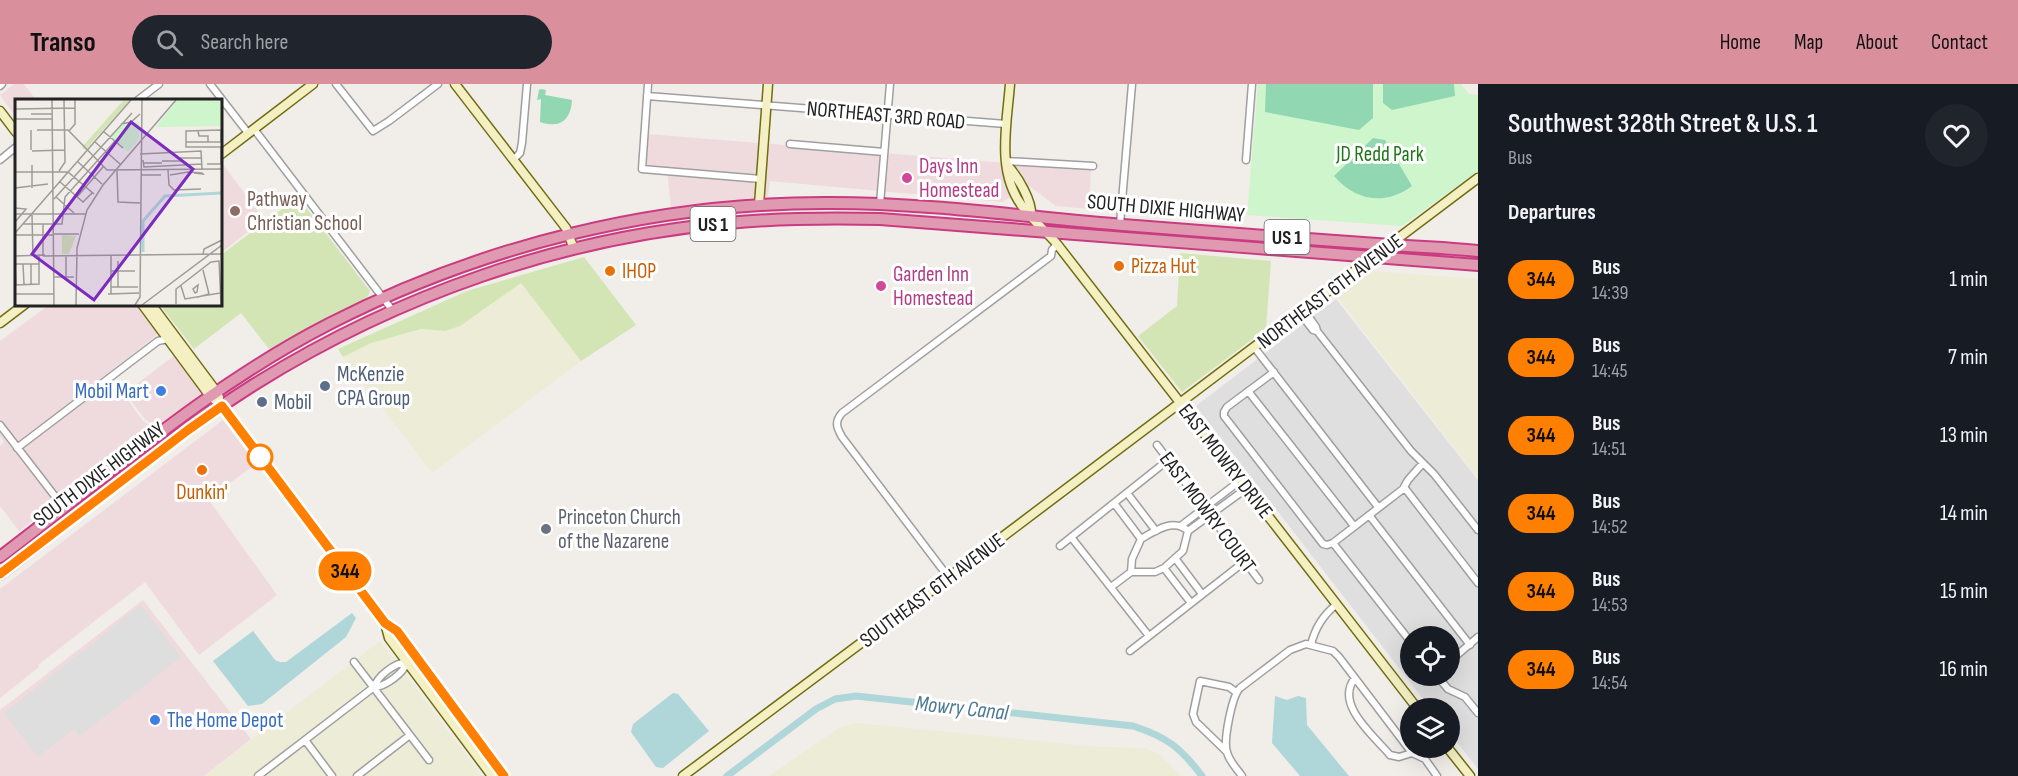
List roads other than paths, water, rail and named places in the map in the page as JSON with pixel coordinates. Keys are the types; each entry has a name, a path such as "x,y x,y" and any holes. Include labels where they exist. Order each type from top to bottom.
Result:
{"highway":[{"path":"766,220 774,213 825,212 837,203"},
{"name":"US 1","path":"213,394 296,342 383,298 475,262 569,234 663,215 759,204 880,204 1031,217"},
{"path":"690,227 703,219 750,213 755,211 759,204"},
{"name":"SOUTH DIXIE HIGHWAY","path":"1031,217 1478,250"},
{"name":"US 1","path":"222,406 306,354 393,310 484,275 574,249 642,234 766,220 880,219 1046,231"},
{"name":"SOUTH DIXIE HIGHWAY","path":"1046,231 1478,266"},
{"name":"SOUTH DIXIE HIGHWAY","path":"0,557 213,394"},
{"name":"SOUTH DIXIE HIGHWAY","path":"0,574 222,406"}],"street":[{"path":"139,99 159,84"},
{"path":"210,84 251,131 393,310"},
{"path":"222,153 313,84"},
{"path":"336,84 374,131 438,84"},
{"path":"455,84 569,234 574,249"},
{"path":"513,160 521,149 527,84"},
{"path":"648,84 642,169 761,179"},
{"path":"759,204 768,84"},
{"path":"880,204 890,84"},
{"path":"1010,84 1006,124 1007,163 1029,199 1032,208 1031,217"},
{"path":"1120,224 1132,84"},
{"path":"1246,160 1252,84"},
{"name":"NORTHEAST 3RD ROAD","path":"646,96 1006,124"},
{"path":"0,111 15,131"},
{"path":"790,144 884,152"},
{"path":"0,160 15,148"},
{"path":"1007,163 1017,161 1093,166"},
{"name":"NORTHEAST 6TH AVENUE","path":"1181,403 1478,178"},
{"name":"EAST MOWRY DRIVE","path":"1031,217 1066,255 1409,698"},
{"path":"1051,256 1057,244"},
{"path":"949,578 842,437 836,426 837,419 1051,256 1066,255"},
{"path":"0,323 22,306"},
{"path":"152,309 167,334 385,623 397,631 504,776"},
{"path":"1302,312 1411,451 1434,474 1478,530"},
{"path":"17,448 167,334"},
{"path":"1254,347 1378,507"},
{"path":"1274,372 1227,407 1224,412 1225,418 1322,543 1327,545 1334,543 1404,487 1423,463"},
{"path":"1248,391 1354,526"},
{"name":"SOUTHEAST 6TH AVENUE","path":"682,776 1181,403"},
{"path":"0,425 64,508"},
{"name":"EAST MOWRY COURT","path":"1157,445 1259,580"},
{"path":"1060,546 1168,460"},
{"path":"1182,525 1241,480"},
{"path":"1404,487 1478,583"},
{"path":"1111,587 1131,572 1155,572 1164,568 1183,551 1188,531 1247,488"},
{"path":"1127,493 1156,531"},
{"path":"1114,503 1141,539"},
{"path":"1369,515 1470,645"},
{"path":"1131,572 1132,559 1141,539 1172,524 1182,525 1188,531"},
{"path":"1071,537 1149,636"},
{"path":"1334,543 1400,628"},
{"path":"1175,558 1202,594"},
{"path":"1130,651 1244,562"},
{"path":"1164,568 1191,603"},
{"path":"1311,645 1317,626 1329,610 1337,604"},
{"path":"385,623 388,638 492,776"},
{"path":"1460,653 1478,638"},
{"path":"1227,752 1226,742 1236,692 1290,651 1306,644 1333,651 1400,737"},
{"path":"354,662 429,760"},
{"path":"258,776 374,687 376,680 401,662 407,662"},
{"path":"374,687 381,687 405,669 407,662"},
{"path":"382,676 387,682"},
{"path":"1355,678 1350,684 1348,693 1351,709 1390,755 1400,757"},
{"path":"1236,692 1229,687 1200,681 1193,714 1196,722 1227,752 1242,776"},
{"path":"1446,686 1465,697 1478,713"},
{"path":"357,776 411,735"},
{"path":"305,740 333,776"},
{"path":"1423,758 1437,776"},
{"path":"1456,758 1470,776"}],"water":[{"path":"352,613 356,618 346,637 262,704 248,706 213,661 253,631 275,660 286,662"},
{"path":"673,693 678,694 709,731 663,768 656,767 631,732 633,724"},
{"path":"1275,696 1287,700 1298,696 1306,698 1307,725 1349,776 1300,776 1272,743"}],"waterway":[{"name":"Mowry Canal","path":"727,776 816,709 835,699 856,696 1133,726 1155,734 1172,744 1202,776"}],"place":[{"name":"Days Inn Homestead","path":"907,178"},
{"name":"Pathway Christian School","path":"235,211"},
{"name":"Pizza Hut","path":"1119,266"},
{"name":"IHOP","path":"610,271"},
{"name":"Garden Inn Homestead","path":"881,286"},
{"name":"McKenzie CPA Group","path":"325,386"},
{"name":"Mobil Mart","path":"161,391"},
{"name":"Mobil","path":"262,402"},
{"name":"Dunkin'","path":"202,470"},
{"name":"Princeton Church of the Nazarene","path":"546,529"},
{"name":"The Home Depot","path":"155,720"}],"park label":[{"name":"JD Redd Park","path":"1380,154"}]}
